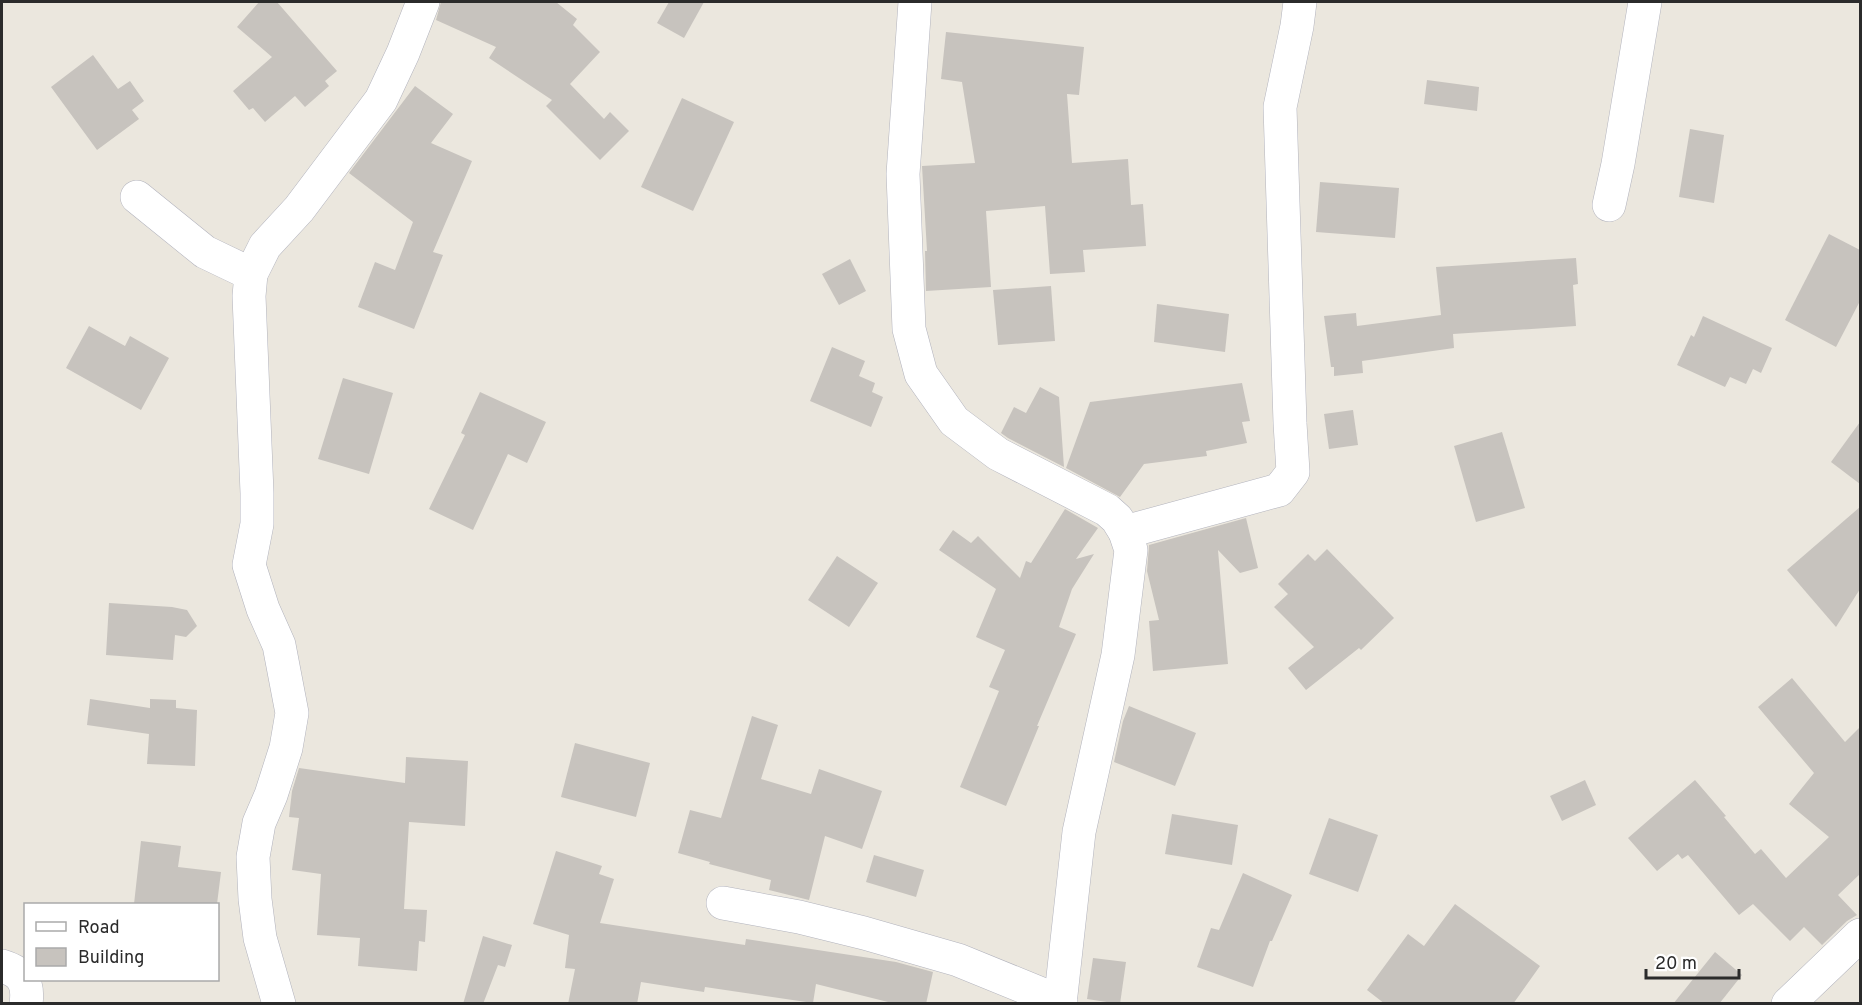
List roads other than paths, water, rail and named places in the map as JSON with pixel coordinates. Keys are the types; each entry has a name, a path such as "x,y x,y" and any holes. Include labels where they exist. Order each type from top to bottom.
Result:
{"street":[{"path":"279,1004 260,938 253,857 259,823 271,795 286,748 292,713 279,645 263,609 249,565 257,524 249,296 251,274 265,246 299,210 381,100 423,2"},
{"path":"723,903 799,917 958,960 1061,1003 1079,832 1118,655 1131,550 1125,532 1117,519 1107,510 998,454 954,421 921,374 909,329 903,174 915,2"},
{"path":"1125,532 1279,490 1293,472 1280,107 1300,2"},
{"path":"1609,205 1646,2"},
{"path":"137,196 205,252 251,274"},
{"path":"1788,1004 1860,935"},
{"path":"2,966 14,969 24,979"},
{"path":"25,981 26,1004"}]}
